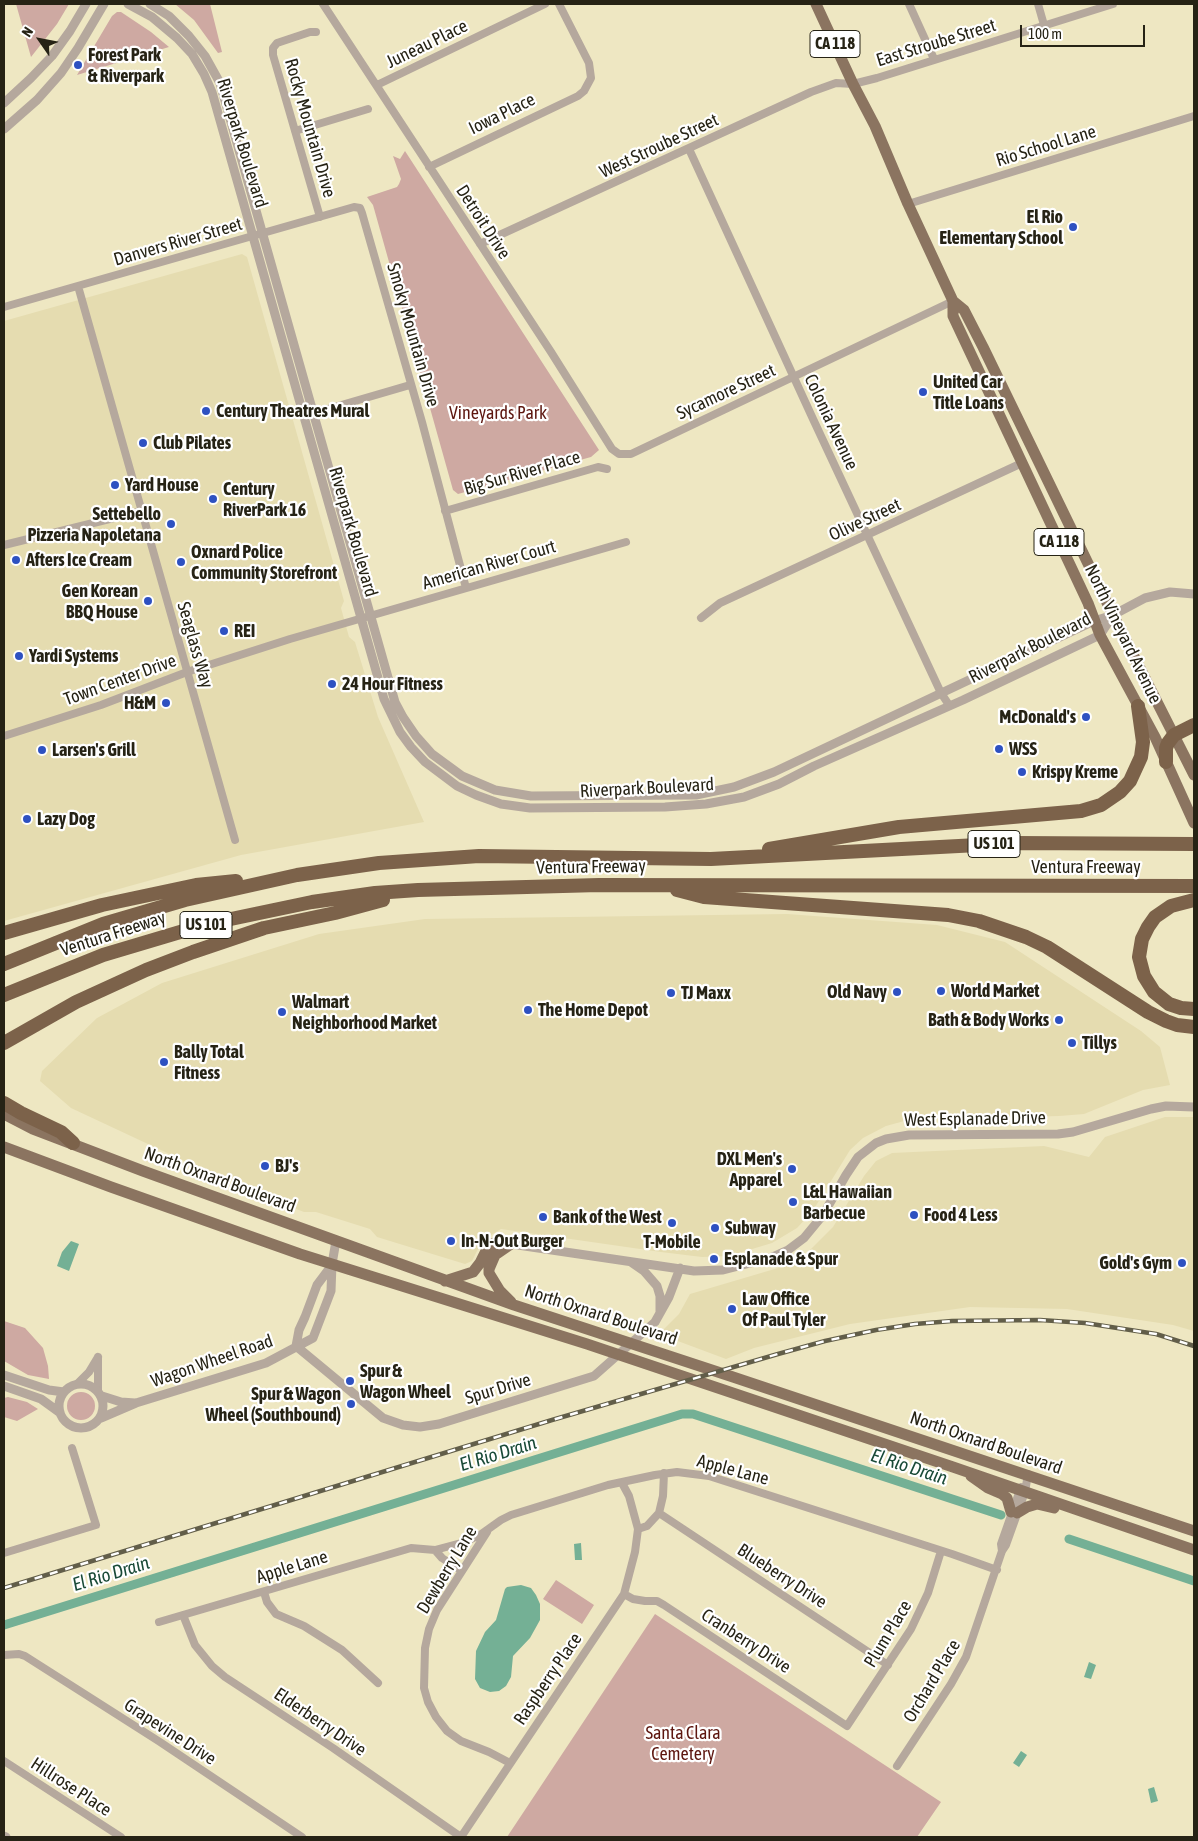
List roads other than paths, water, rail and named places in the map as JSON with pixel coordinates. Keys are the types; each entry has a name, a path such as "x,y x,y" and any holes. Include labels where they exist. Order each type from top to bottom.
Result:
{"highway":[{"path":"712,859 899,828 1091,809 1111,800 1120,792 1136,770 1141,757 1143,742 1138,706"},
{"path":"1166,762 1166,748 1174,735 1194,725"},
{"name":"Ventura Freeway","path":"4,964 103,924 185,900 297,875 379,863 479,856 712,859 1016,843 1194,844"},
{"path":"4,933 102,905 196,885 297,875"},
{"path":"662,885 704,897 948,915 980,921 1026,937 1057,953 1148,1012 1166,1021 1177,1025 1194,1027"},
{"name":"Ventura Freeway","path":"4,995 103,955 207,924 312,902 418,890 535,886 662,885 1194,886"},
{"path":"4,1042 76,1002 146,970 194,952 264,928 335,913 418,890"},
{"path":"1194,900 1171,906 1155,917 1142,938 1140,957 1144,976 1154,992 1175,1006 1194,1009"},
{"path":"4,1103 20,1113 61,1132 73,1143"}],"main road":[{"name":"North Vineyard Avenue","path":"816,4 853,84 875,126 908,204 953,301 953,316 1088,603 1100,635 1166,762"},
{"name":"North Vineyard Avenue","path":"953,301 964,310 1113,615 1174,735"},
{"path":"1022,463 1028,465 1047,499 1064,513"},
{"name":"CA 118","path":"1174,735 1194,775"},
{"name":"CA 118","path":"1166,762 1192,817"},
{"name":"North Oxnard Boulevard","path":"4,1114 33,1128 143,1171 514,1305 1028,1474 1194,1531"},
{"name":"North Oxnard Boulevard","path":"4,1146 111,1187 332,1264 587,1344 1022,1490 1194,1550"},
{"path":"445,1280 473,1272 492,1244 500,1241 511,1244"},
{"path":"511,1244 495,1255 489,1272 500,1290 514,1305"},
{"path":"966,1471 978,1482 1007,1498 1014,1512 1037,1504 1123,1526"}],"street":[{"path":"4,103 52,56 86,4"},
{"path":"4,129 37,100 60,73 78,48 104,4"},
{"name":"Riverpark Boulevard","path":"128,4 152,17 170,31 192,54 212,92 384,698 400,732 411,747 425,762 457,786 501,804 530,808 665,807 706,804 744,797 779,784 814,766 1100,635 1113,615"},
{"name":"Riverpark Boulevard","path":"150,4 169,16 189,36 205,56 220,83 395,702 403,718 432,754 462,776 495,790 531,796 696,795 734,787 774,772 1094,621 1113,615"},
{"name":"Detroit Drive","path":"326,4 612,449 619,454"},
{"name":"Juneau Place","path":"377,85 545,4"},
{"name":"Iowa Place","path":"429,167 578,96 586,89 591,78 589,63 559,4"},
{"path":"909,4 934,59"},
{"path":"1038,4 1044,25"},
{"name":"East Stroube Street","path":"853,84 1113,4"},
{"name":"Rocky Mountain Drive","path":"316,32 310,32 276,43 273,48 273,54 320,217"},
{"name":"West Stroube Street","path":"480,244 812,92 836,83 853,84"},
{"path":"295,131 368,109"},
{"name":"Rio School Lane","path":"908,204 1194,116"},
{"name":"Colonia Avenue","path":"689,149 867,535 941,693 949,705"},
{"name":"Danvers River Street","path":"4,307 354,207 360,208"},
{"name":"Smoky Mountain Drive","path":"360,208 422,422 466,588"},
{"name":"Seaglass Way","path":"78,286 235,840"},
{"name":"Sycamore Street","path":"619,454 631,454 953,301"},
{"path":"314,412 410,385"},
{"name":"Olive Street","path":"701,618 720,603 1022,463"},
{"name":"Big Sur River Place","path":"445,511 598,467 607,469"},
{"path":"4,545 142,511"},
{"name":"American River Court","path":"361,618 626,542"},
{"path":"1113,615 1158,594 1170,592 1194,594"},
{"name":"Town Center Drive","path":"4,736 101,705 187,672 361,618"},
{"name":"West Esplanade Drive","path":"511,1244 700,1272 723,1270 770,1258 788,1250 804,1238 814,1228 858,1158 886,1139 909,1135 1058,1134 1073,1132 1166,1106 1194,1107"},
{"name":"Wagon Wheel Road","path":"101,1418 136,1403 266,1363 313,1338 331,1291 332,1264 336,1241"},
{"path":"630,1261 644,1271 656,1286 660,1296 660,1315"},
{"name":"Wagon Wheel Road","path":"296,1346 299,1330 317,1285 332,1264"},
{"name":"Spur Drive","path":"296,1346 377,1414 403,1425 420,1427 439,1424 588,1378 602,1369 660,1315 680,1268"},
{"path":"4,1386 41,1399 59,1412 67,1423 78,1428 90,1427 101,1418 104,1404 100,1393 98,1357 89,1372 77,1384 64,1392 60,1398 59,1412"},
{"path":"4,1376 64,1392"},
{"path":"77,1384 85,1384 100,1393"},
{"name":"Wagon Wheel Road","path":"100,1393 121,1402 136,1403"},
{"path":"4,1553 96,1525 72,1448"},
{"name":"Apple Lane","path":"159,1622 411,1548 434,1550 464,1542 480,1535 511,1515 622,1482 677,1472 709,1476 997,1570"},
{"path":"638,1529 647,1526 659,1513 663,1496 664,1473"},
{"name":"Orchard Place","path":"897,1766 966,1658 1002,1551 1006,1545 1014,1512 1028,1474"},
{"name":"Raspberry Place","path":"461,1837 624,1594 638,1529 629,1496 622,1482"},
{"name":"Blueberry Drive","path":"659,1513 888,1665"},
{"name":"Dewberry Lane","path":"490,1528 437,1610 429,1629 425,1648 424,1688 436,1718 448,1730 461,1741 510,1763"},
{"path":"434,1550 442,1558 462,1571"},
{"name":"Plum Place","path":"847,1726 888,1665 920,1612 941,1551"},
{"path":"264,1592 267,1602 276,1614 304,1626 330,1641 378,1682"},
{"name":"Cranberry Drive","path":"624,1594 633,1599 657,1602 664,1605 847,1726"},
{"name":"Elderberry Drive","path":"183,1615 195,1646 212,1666 225,1677 333,1748 461,1837"},
{"name":"Grapevine Drive","path":"4,1655 19,1654 160,1742 302,1837"},
{"name":"Hillrose Place","path":"4,1761 121,1837"}],"waterway":[{"name":"El Rio Drain","path":"4,1625 682,1414 693,1414 1001,1515"},
{"path":"1069,1539 1194,1581"}],"railway":[{"path":"4,1588 552,1420 778,1354 876,1330 952,1321 1040,1320 1085,1323 1156,1334 1194,1346"}],"place":[{"name":"Forest Park & Riverpark","path":"78,65"},
{"name":"El Rio Elementary School","path":"1073,227"},
{"name":"United Car Title Loans","path":"923,392"},
{"name":"Century Theatres Mural","path":"206,411"},
{"name":"Club Pilates","path":"143,443"},
{"name":"Yard House","path":"115,485"},
{"name":"Century RiverPark 16","path":"213,499"},
{"name":"Settebello Pizzeria Napoletana","path":"171,524"},
{"name":"Afters Ice Cream","path":"16,560"},
{"name":"Oxnard Police Community Storefront","path":"181,562"},
{"name":"Gen Korean BBQ House","path":"148,601"},
{"name":"REI","path":"224,631"},
{"name":"Yardi Systems","path":"19,656"},
{"name":"24 Hour Fitness","path":"332,684"},
{"name":"H&M","path":"166,703"},
{"name":"McDonald's","path":"1086,717"},
{"name":"WSS","path":"999,749"},
{"name":"Larsen's Grill","path":"42,750"},
{"name":"Krispy Kreme","path":"1022,772"},
{"name":"Lazy Dog","path":"27,819"},
{"name":"World Market","path":"941,991"},
{"name":"Old Navy","path":"897,992"},
{"name":"TJ Maxx","path":"671,993"},
{"name":"The Home Depot","path":"528,1010"},
{"name":"Walmart Neighborhood Market","path":"282,1012"},
{"name":"Bath & Body Works","path":"1059,1020"},
{"name":"Tillys","path":"1072,1043"},
{"name":"Bally Total Fitness","path":"164,1062"},
{"name":"BJ's","path":"265,1166"},
{"name":"DXL Men's Apparel","path":"792,1169"},
{"name":"L&L Hawaiian Barbecue","path":"793,1202"},
{"name":"Food 4 Less","path":"914,1215"},
{"name":"Bank of the West","path":"543,1217"},
{"name":"T-Mobile","path":"672,1223"},
{"name":"Subway","path":"715,1228"},
{"name":"In-N-Out Burger","path":"451,1241"},
{"name":"Esplanade & Spur","path":"714,1259"},
{"name":"Gold's Gym","path":"1182,1263"},
{"name":"Law Office Of Paul Tyler","path":"732,1309"},
{"name":"Spur & Wagon Wheel","path":"350,1381"},
{"name":"Spur & Wagon Wheel (Southbound)","path":"351,1404"}],"park label":[{"name":"Vineyards Park","path":"498,413"},
{"name":"Santa Clara Cemetery","path":"683,1744"}]}
